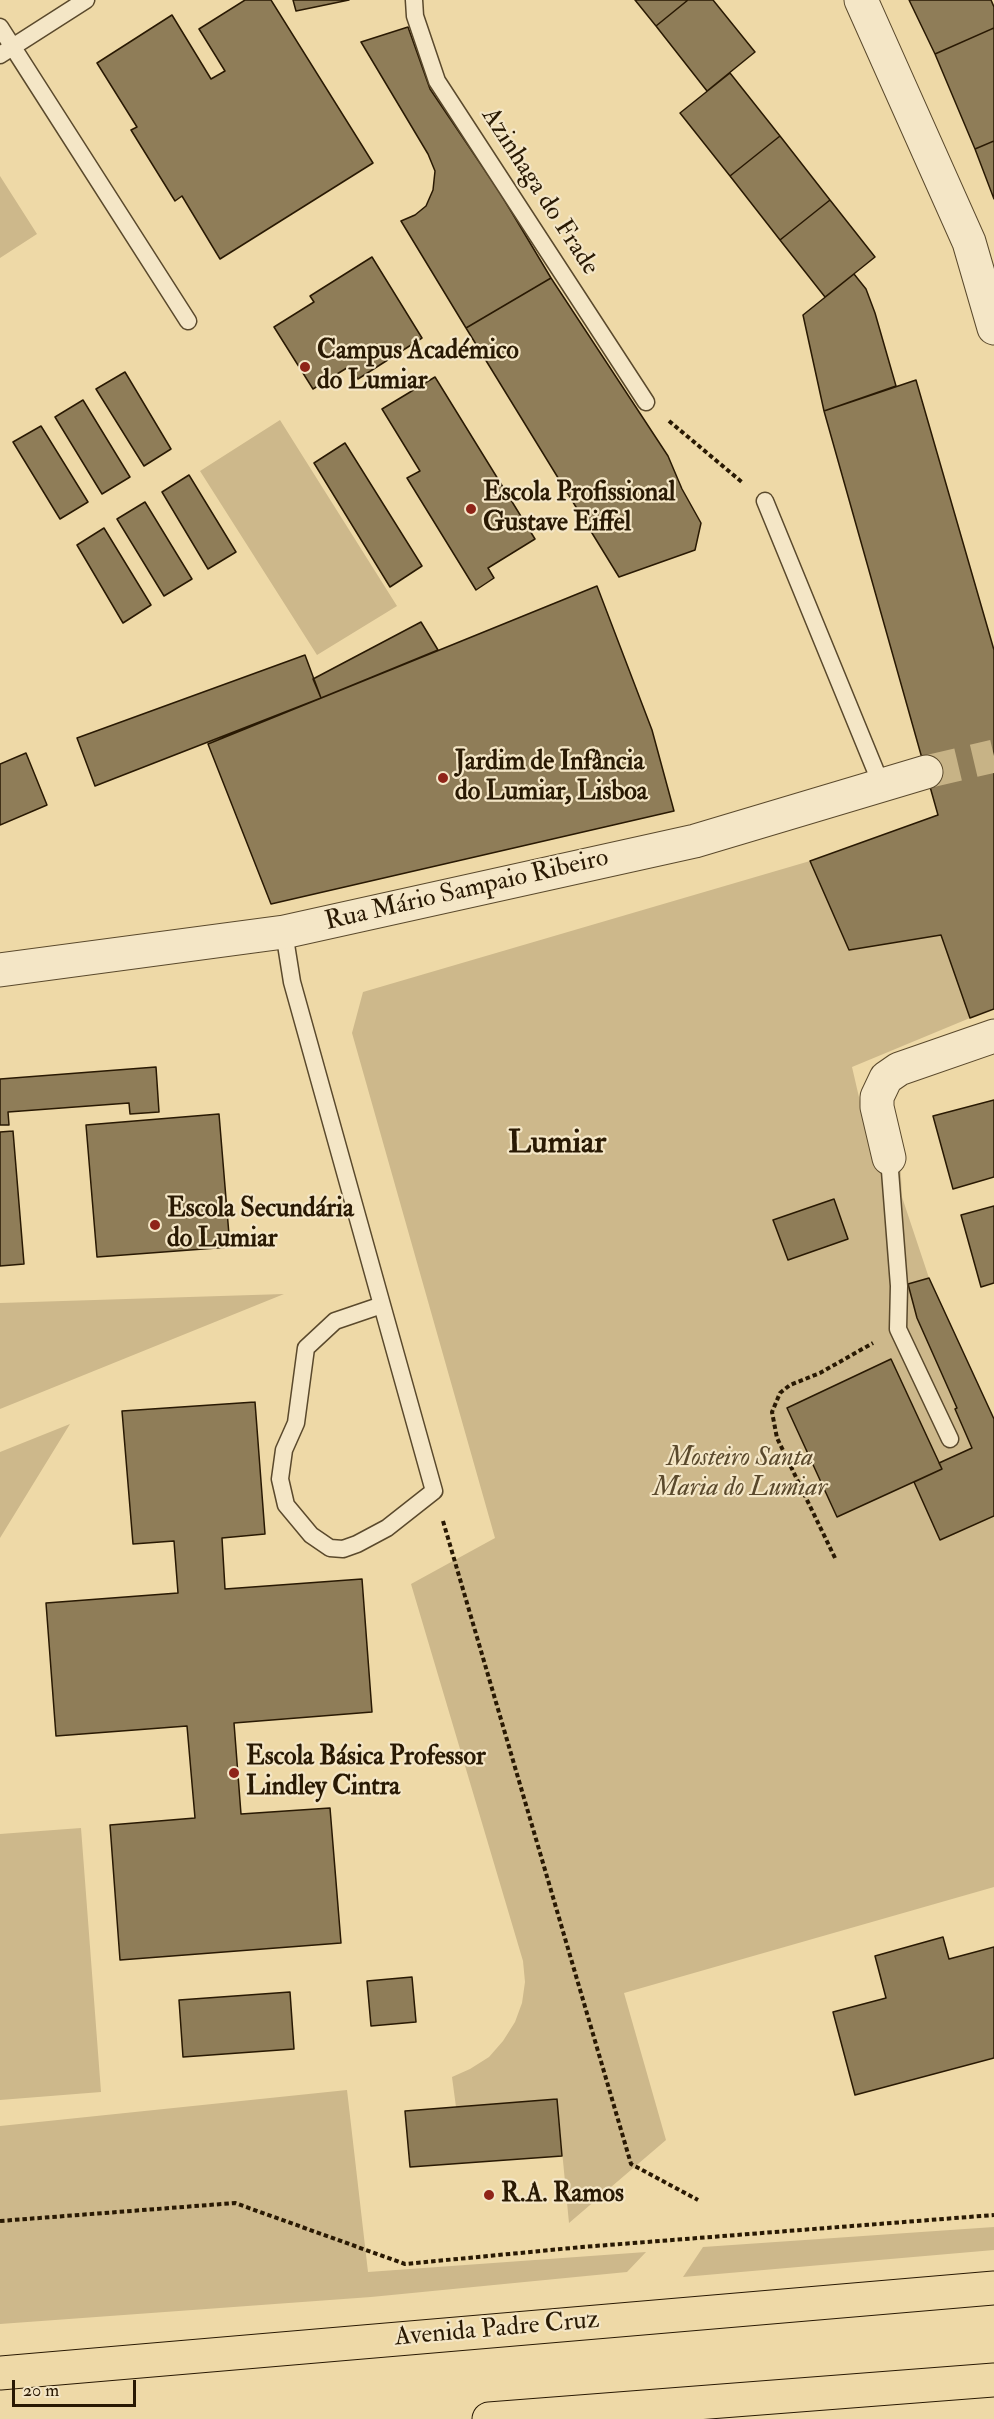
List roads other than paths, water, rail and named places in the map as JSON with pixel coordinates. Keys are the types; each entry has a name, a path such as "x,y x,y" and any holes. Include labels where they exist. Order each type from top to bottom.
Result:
{"highway":[{"name":"Avenida Padre Cruz","path":"0,2373 994,2288"},
{"path":"489,2419 994,2380"}],"street":[{"path":"861,0 969,242 994,328"},
{"name":"Rua Mário Sampaio Ribeiro","path":"0,970 284,932 695,841 926,772"},
{"path":"889,1158 877,1107 877,1097 886,1078 899,1069 994,1036"}],"lane":[{"path":"6,51 86,0"},
{"name":"Azinhaga do Frade","path":"414,0 415,16 437,81 646,402"},
{"path":"0,27 6,51 188,321"},
{"path":"765,501 880,784"},
{"path":"284,932 292,982 434,1491 387,1527 357,1544 343,1549 330,1548 311,1535 286,1504 281,1489 280,1469 284,1450 296,1423 306,1348 335,1322 382,1305"},
{"path":"889,1158 899,1286 898,1329 950,1439"}],"tunnel":[{"path":"926,772 994,756"}],"place":[{"name":"Campus Académico do Lumiar","path":"305,367"},
{"name":"Escola Profissional Gustave Eiffel","path":"471,509"},
{"name":"Jardim de Infância do Lumiar, Lisboa","path":"443,778"},
{"name":"Escola Secundária do Lumiar","path":"155,1225"},
{"name":"Escola Básica Professor Lindley Cintra","path":"234,1773"},
{"name":"R.A. Ramos","path":"489,2195"}],"district":[{"name":"Lumiar","path":"557,1145"}],"park label":[{"name":"Mosteiro Santa Maria do Lumiar","path":"740,1474"}]}
